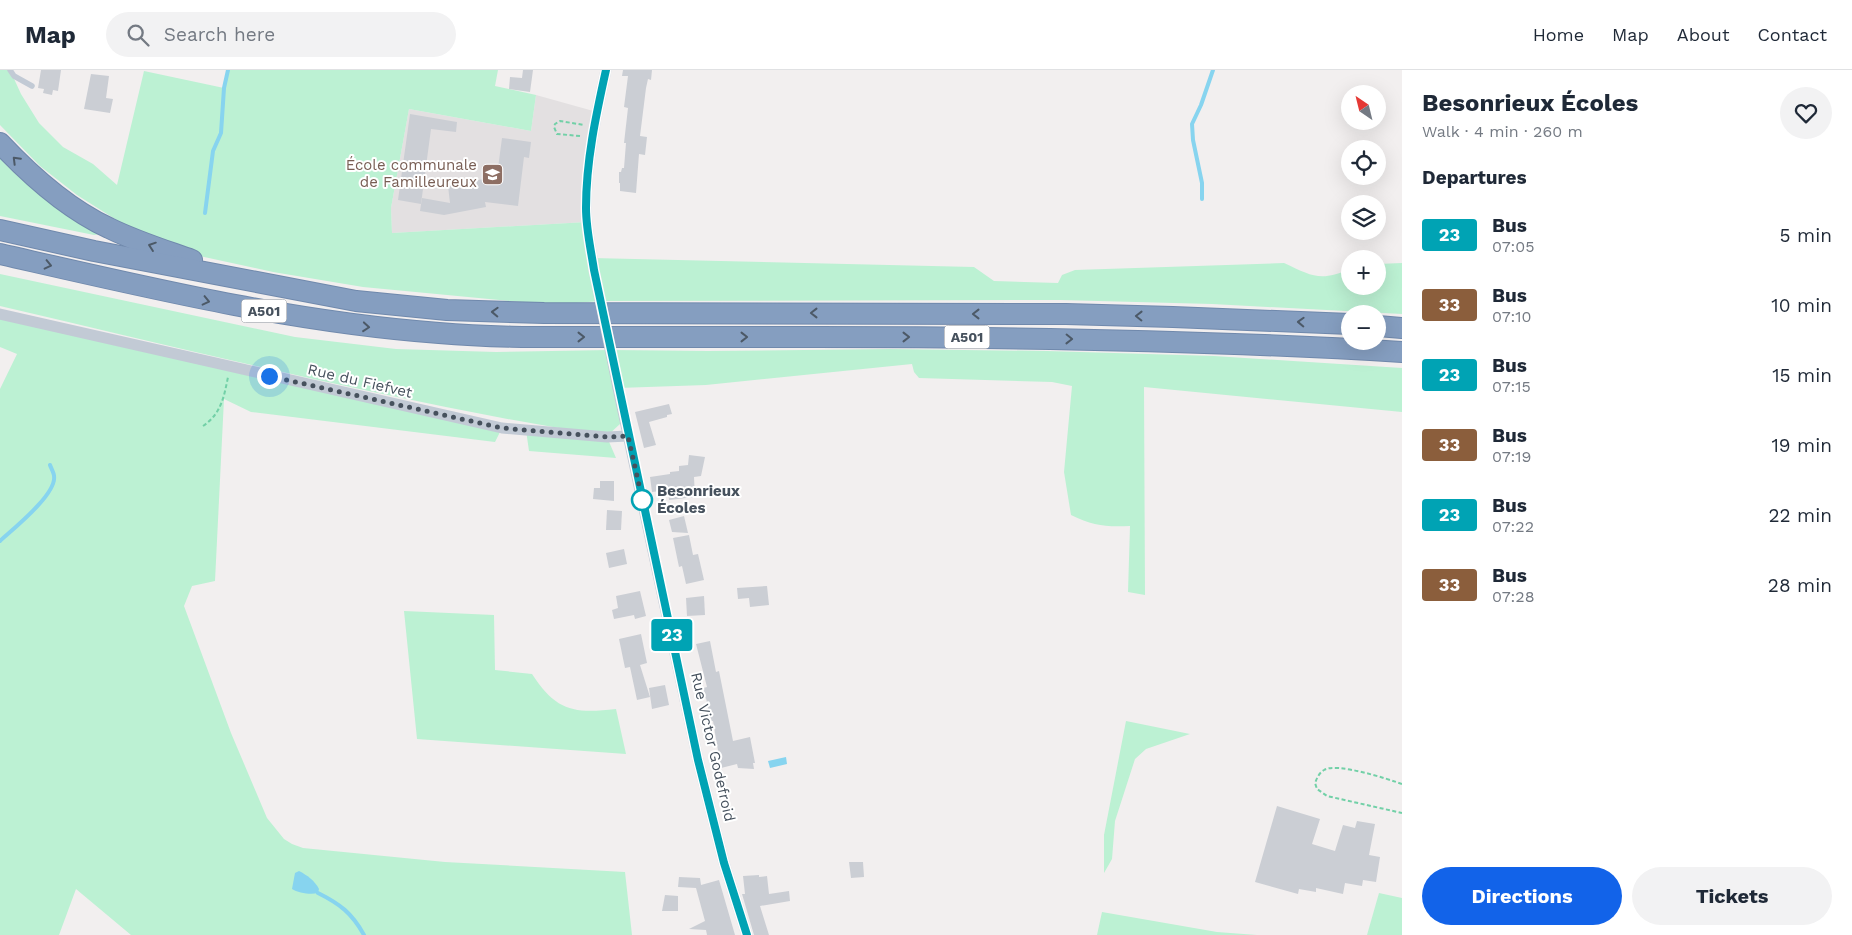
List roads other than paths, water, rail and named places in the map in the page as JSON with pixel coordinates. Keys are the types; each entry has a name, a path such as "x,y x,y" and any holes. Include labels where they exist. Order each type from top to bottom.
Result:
{"highway":[{"path":"0,143 16,160 51,190 107,227 194,261 299,291"},
{"name":"A501","path":"0,230 94,252 356,301 466,311 544,313 1066,314 1341,324"},
{"name":"A501","path":"0,254 216,303 352,325 441,334 532,337 958,337 1173,341 1314,346 1402,352"},
{"path":"1386,327 1402,328"}],"street":[{"name":"Rue Victor Godefroid","path":"606,70 592,139 586,209 594,270 698,760 724,863 747,935"},
{"name":"Rue du Fiefvet","path":"0,314 502,428 607,437 628,436"}],"lane":[{"path":"10,70 14,76 32,86"}],"water":[{"path":"786,757 787,764 770,768 768,761"},
{"path":"299,871 315,883 319,889 318,893 298,892 292,889 295,873"}],"waterway":[{"path":"205,213 213,151 221,133 224,88 228,70"},
{"path":"1202,199 1202,183 1193,140 1192,124 1201,105 1213,70"},
{"path":"0,541 24,520 49,492 54,476 50,465"},
{"path":"318,893 345,910 364,935"}],"place":[{"name":"École communale de Familleureux","path":"493,174"},
{"name":"Besonrieux Écoles","path":"642,500"}]}
